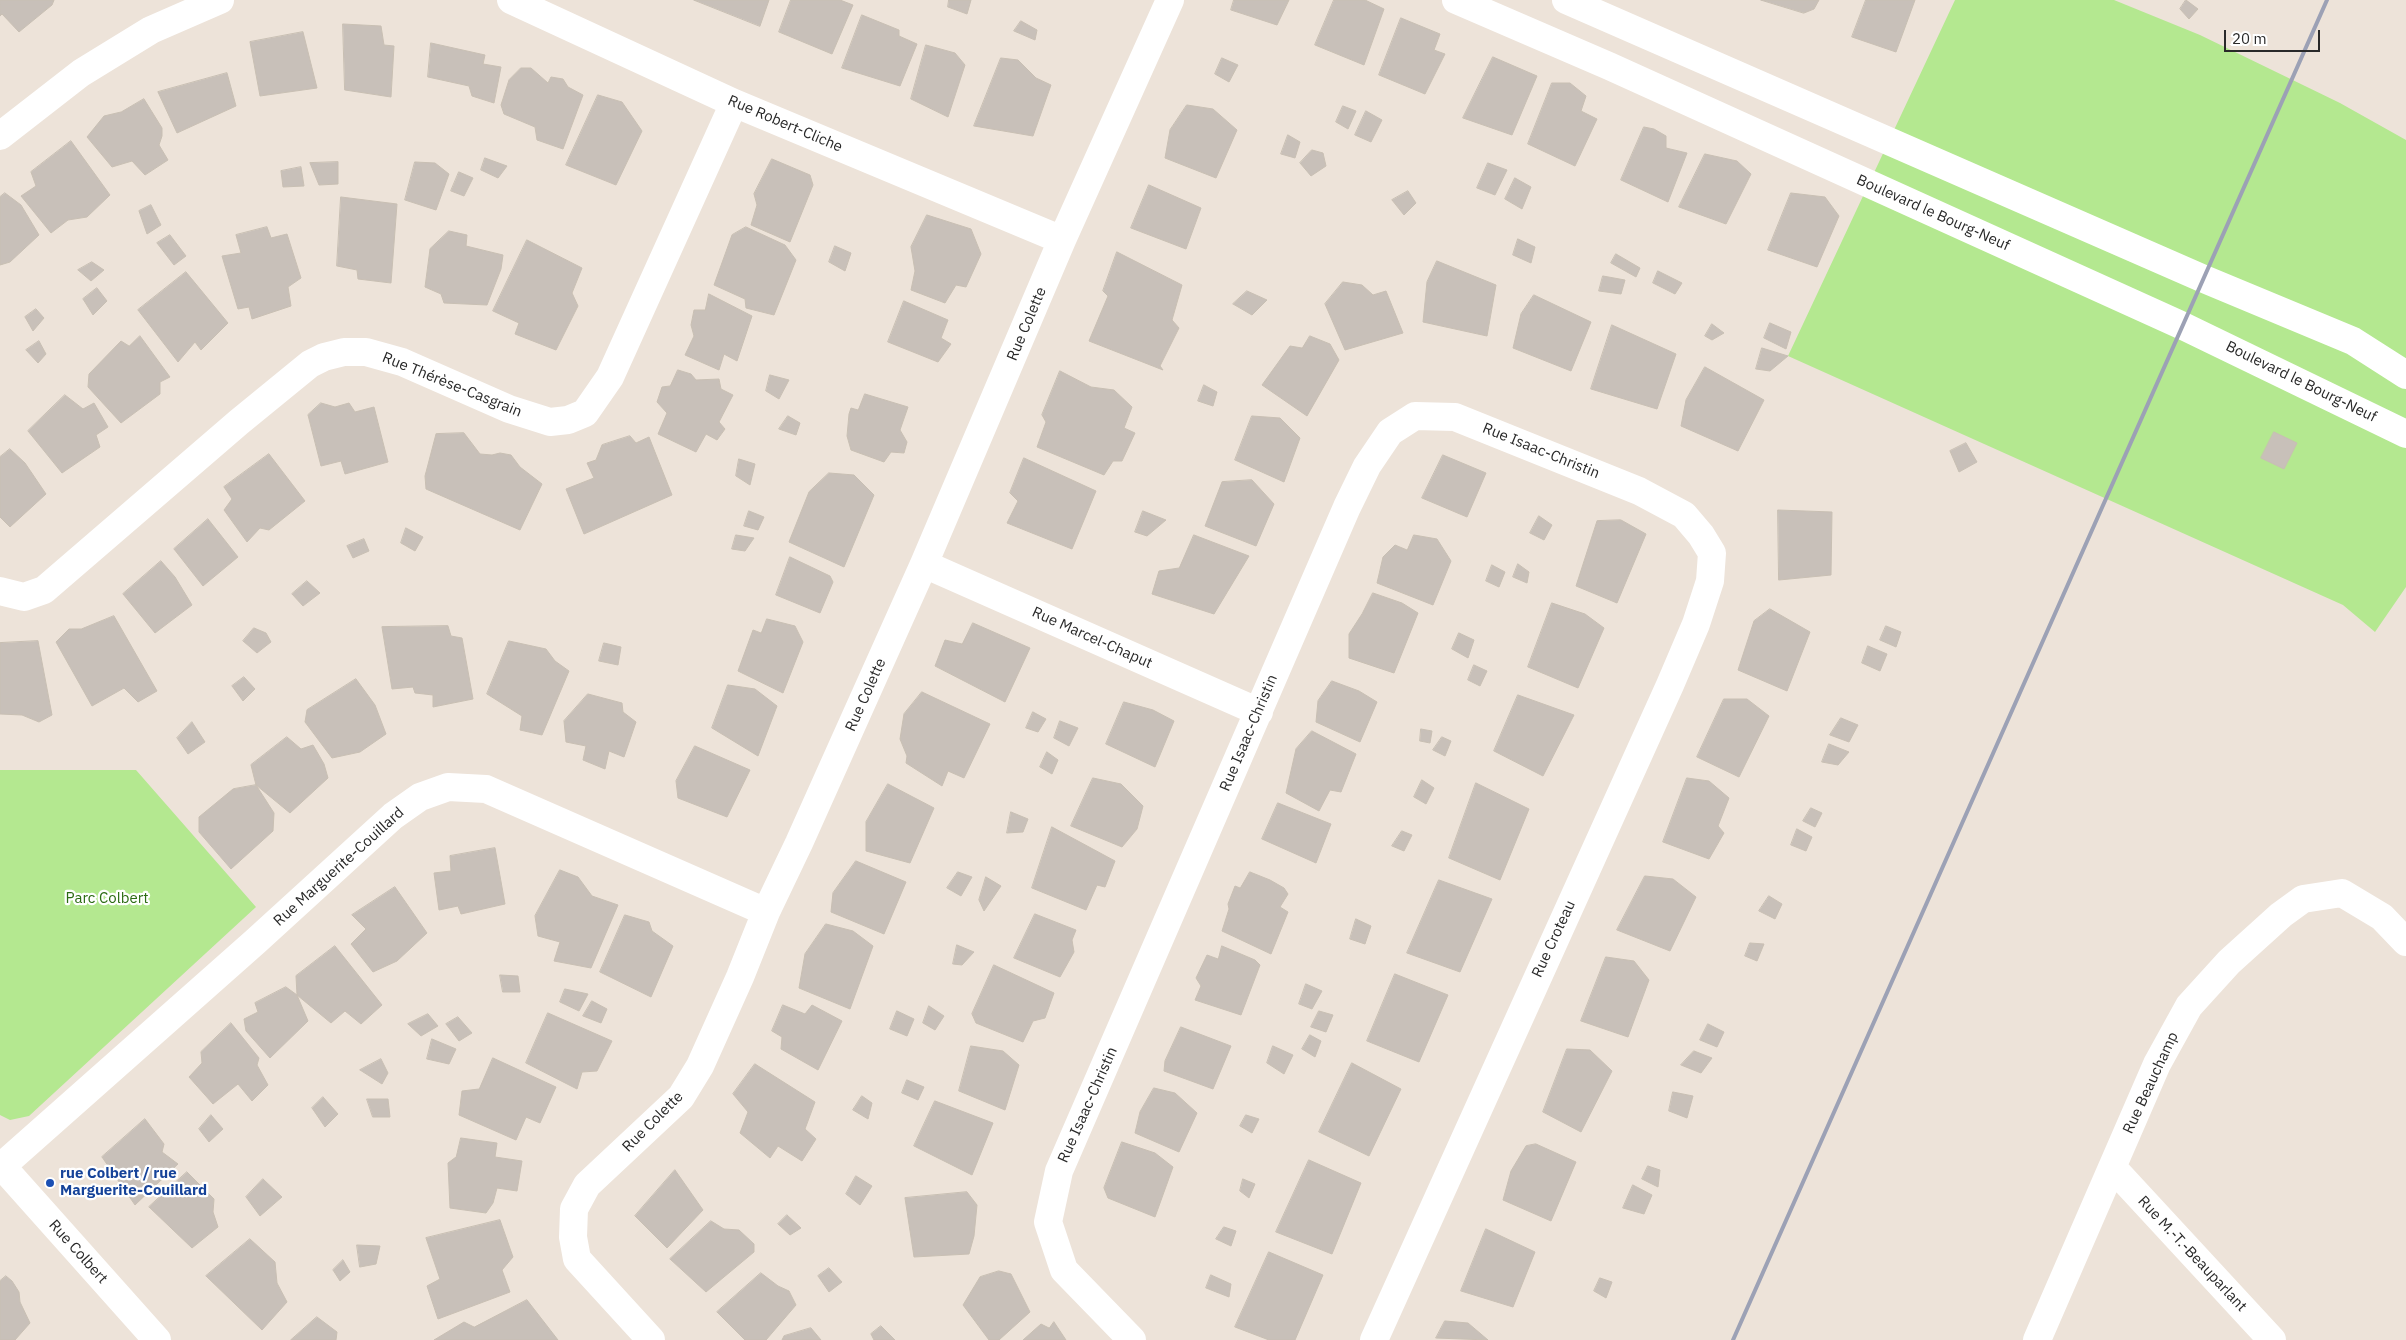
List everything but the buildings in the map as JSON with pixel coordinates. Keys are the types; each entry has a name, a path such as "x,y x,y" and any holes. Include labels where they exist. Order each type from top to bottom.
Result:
{"street":[{"path":"0,136 81,73 152,30 220,0"},
{"name":"Rue Robert-Cliche","path":"511,0 734,103 1062,240"},
{"name":"Rue Colette","path":"651,1340 577,1259 573,1237 574,1209 587,1185 680,1097 700,1066 740,977 766,912 924,564 1062,240 1170,0"},
{"name":"Boulevard le Bourg-Neuf","path":"1456,0 1573,50 2183,326 2406,434"},
{"path":"1566,0 1593,6 2204,279 2353,341 2406,375"},
{"path":"1573,50 1593,6"},
{"name":"Rue Thérèse-Casgrain","path":"0,592 24,597 44,590 239,422 310,364 324,357 344,352 366,352 402,362 509,409 550,422 568,420 585,413 610,377 734,103"},
{"name":"Rue Isaac-Christin","path":"1132,1340 1064,1270 1048,1222 1059,1171 1259,712 1308,594 1367,466 1390,432 1415,416 1455,417 1639,491 1684,516 1701,535"},
{"name":"Rue Croteau","path":"1374,1340 1480,1100 1638,756 1696,624 1710,581 1712,553 1701,535"},
{"name":"Rue Marcel-Chaput","path":"924,564 1259,712"},
{"name":"Rue Marguerite-Couillard","path":"1,1165 256,941 393,816 420,796 448,787 486,789 766,912"},
{"name":"Rue Beauchamp","path":"2037,1340 2157,1064 2189,1006 2230,962 2281,915 2303,899 2342,893 2382,917 2406,942"},
{"name":"Rue Colbert","path":"1,1165 157,1340"},
{"name":"Rue M.-T.-Beauparlant","path":"2113,1168 2272,1340"}],"green space":[{"path":"1955,0 2114,0 2200,35 2340,103 2406,140 2406,587 2375,632 2343,605 1788,356"},
{"name":"Parc Colbert","path":"0,770 136,770 256,907 29,1116 10,1120 0,1115"}],"railway":[{"path":"1733,1340 2327,0"}],"place":[{"name":"rue Colbert / rue Marguerite-Couillard","path":"50,1183"}]}
